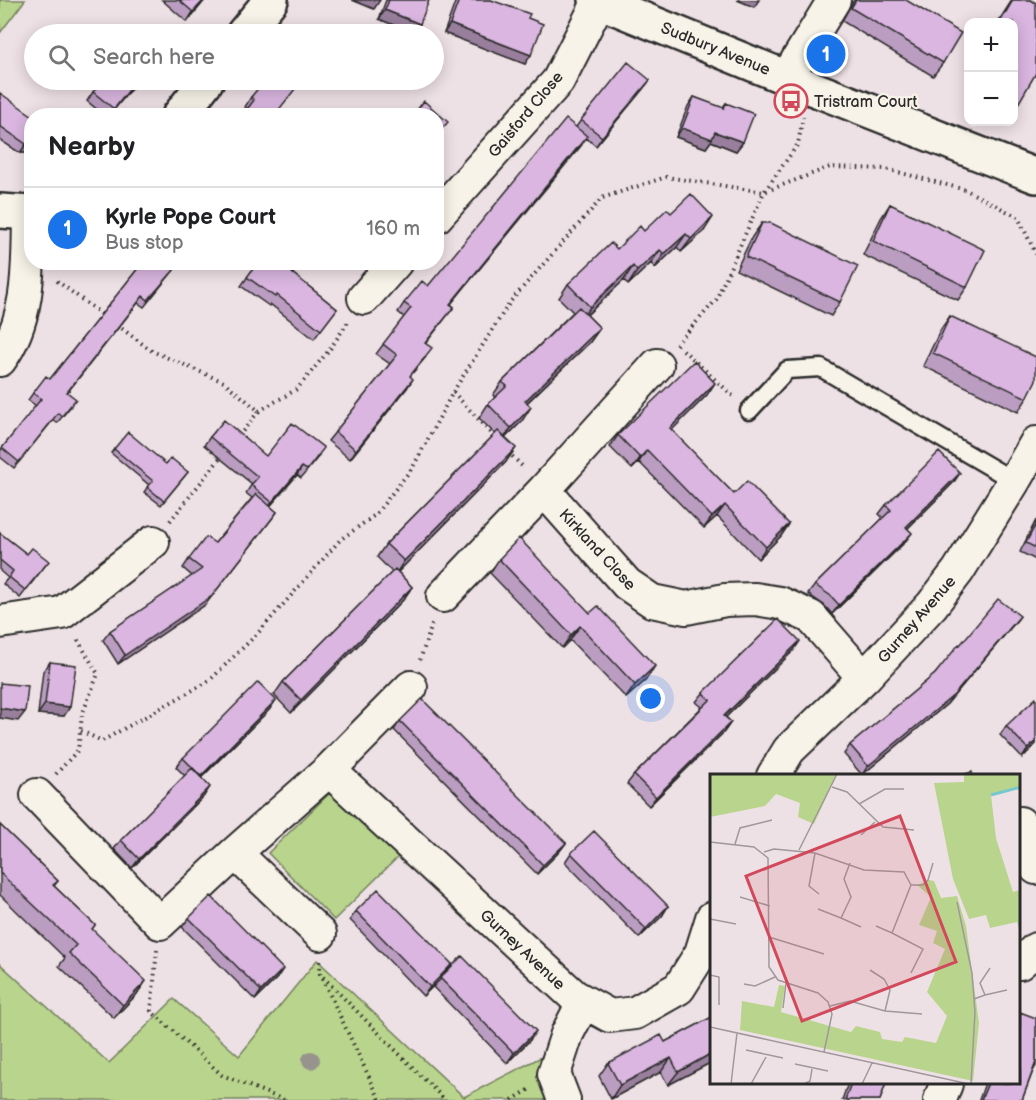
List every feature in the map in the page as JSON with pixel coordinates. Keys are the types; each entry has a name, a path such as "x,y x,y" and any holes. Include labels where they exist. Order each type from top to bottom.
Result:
{"street":[{"path":"251,24 271,0"},
{"path":"798,82 834,0"},
{"name":"Sudbury Avenue","path":"598,1 1036,176"},
{"name":"Gaisford Close","path":"444,208 558,81 598,1"},
{"path":"185,108 199,90"},
{"path":"0,360 11,345 25,302 20,212"},
{"path":"363,298 389,270"},
{"path":"443,596 544,490 666,355"},
{"name":"Gurney Avenue","path":"773,774 789,750 864,678 938,597 958,571 1036,443"},
{"name":"Kirkland Close","path":"544,490 627,584 652,601 686,608 725,600 755,599 780,603 811,617 864,678"},
{"path":"0,622 62,613 153,542"},
{"path":"37,795 160,923 329,770 411,687"},
{"name":"Gurney Avenue","path":"329,770 583,1003 610,1016 635,1013 680,988 701,953 710,924"},
{"path":"1021,826 1036,868"},
{"path":"234,854 320,934"},
{"path":"1021,962 1036,949"},
{"path":"564,1100 554,1074 567,1034 583,1003"},
{"path":"940,1100 945,1085"}],"lane":[{"path":"749,411 787,370 821,368 1014,481"}],"path":[{"path":"749,411 666,355 716,300 764,192 798,144 798,82"},
{"path":"81,731 102,741 209,681 258,633 340,540 375,515 412,467 453,392 510,302 602,198 666,177 764,192 830,167 886,169 966,190 1018,217 1036,254"},
{"path":"51,276 106,317"},
{"path":"234,442 259,411 297,389 330,348 363,298"},
{"path":"115,324 152,351 224,382 259,411"},
{"path":"453,392 498,441"},
{"path":"153,542 228,449"},
{"path":"506,449 544,490"},
{"path":"411,687 443,596"},
{"path":"37,795 78,750 82,715 98,674 62,613"},
{"path":"160,923 151,1011 222,1075 284,1100"},
{"path":"320,934 320,974 380,1100"},
{"path":"320,974 445,1100"}],"green space":[{"path":"0,0 25,0 0,33"},
{"path":"333,790 399,856 334,920 268,853"},
{"path":"317,960 464,1097 572,1041 572,1100 0,1100 0,964 109,1063 174,999 239,1056"}],"building":[{"path":"179,0 204,0 193,12"},
{"path":"389,0 429,0 420,24 385,10"},
{"path":"459,0 491,0 530,14 528,18 543,24 531,55 450,24"},
{"path":"856,0 906,0 961,33 943,63 851,8"},
{"path":"1013,0 1031,0 1036,3 1036,73 1018,104 1018,18 1002,18"},
{"path":"628,62 650,80 602,137 581,120"},
{"path":"95,90 129,90 115,108 93,92"},
{"path":"257,90 294,90 280,108 248,108 254,100 251,97"},
{"path":"0,93 24,110 24,143 0,126"},
{"path":"694,97 724,108 726,103 754,114 743,142 715,132 712,139 682,128"},
{"path":"424,101 432,108 418,108"},
{"path":"566,119 587,136 450,304 454,307 425,343 432,348 410,376 413,379 356,450 335,432 397,355 383,344 411,308 404,303 422,281 428,286 441,270 444,270 444,267"},
{"path":"691,194 713,217 691,239 686,234 664,254 660,250 637,271 633,266 590,307 568,284 611,243 617,249 640,226 644,231 667,209 671,213"},
{"path":"890,204 985,250 967,287 873,241"},
{"path":"762,223 771,223 858,266 840,302 746,257"},
{"path":"137,270 174,270 148,300 143,296 67,392 76,399 62,416 58,413 19,462 2,448 41,399 33,393 46,376 50,379"},
{"path":"252,270 291,270 294,272 292,273 337,309 321,330 277,295 275,297 247,277"},
{"path":"579,307 600,328 525,401 531,407 511,428 488,404 507,386 502,382"},
{"path":"950,316 1036,357 1036,380 1027,398 933,353"},
{"path":"694,361 715,383 670,428 734,494 747,481 789,524 766,547 725,505 712,517 647,450 640,458 618,435"},
{"path":"224,420 266,456 292,423 324,448 307,470 302,467 272,502 251,485 258,477 210,437"},
{"path":"498,431 516,448 404,561 386,544"},
{"path":"128,432 166,464 171,458 188,472 164,501 147,487 153,481 114,449"},
{"path":"939,452 960,473 906,527 912,533 839,605 815,585 891,510 886,505"},
{"path":"256,494 277,512 212,596 125,655 110,631 202,569 189,559 206,537 215,543"},
{"path":"1036,524 1036,548 1026,543"},
{"path":"0,533 27,554 32,548 49,561 25,590 9,577 13,571 0,560"},
{"path":"519,538 590,613 598,606 655,666 635,685 580,626 571,635 499,559"},
{"path":"395,569 412,587 301,700 283,682"},
{"path":"998,599 1020,616 954,695 868,766 850,745 935,674"},
{"path":"778,619 800,641 724,716 731,722 656,797 634,775 710,700 703,693"},
{"path":"50,662 76,665 70,707 45,704"},
{"path":"258,682 276,700 201,776 183,758"},
{"path":"0,683 28,686 25,712 0,708"},
{"path":"1036,698 1036,741 1028,749 1006,726"},
{"path":"422,699 566,843 543,865 400,721"},
{"path":"192,768 210,787 139,859 121,840"},
{"path":"0,825 58,881 53,885 95,925 92,929 146,981 123,1005 69,953 76,945 0,873"},
{"path":"594,831 668,906 646,929 571,853"},
{"path":"378,889 452,964 430,987 356,911"},
{"path":"211,896 283,969 261,991 189,918"},
{"path":"462,956 536,1031 514,1053 440,978"},
{"path":"1021,1012 1036,1018 1036,1062 1022,1100 981,1100 987,1085 1021,1085"},
{"path":"710,1018 710,1054 678,1072 671,1058 620,1085 608,1063 661,1035 665,1042"},
{"path":"850,1085 885,1085 880,1100 845,1100"}],"place":[{"name":"Kyrle Pope Court","path":"826,54"},
{"name":"Tristram Court","path":"791,101"}]}
